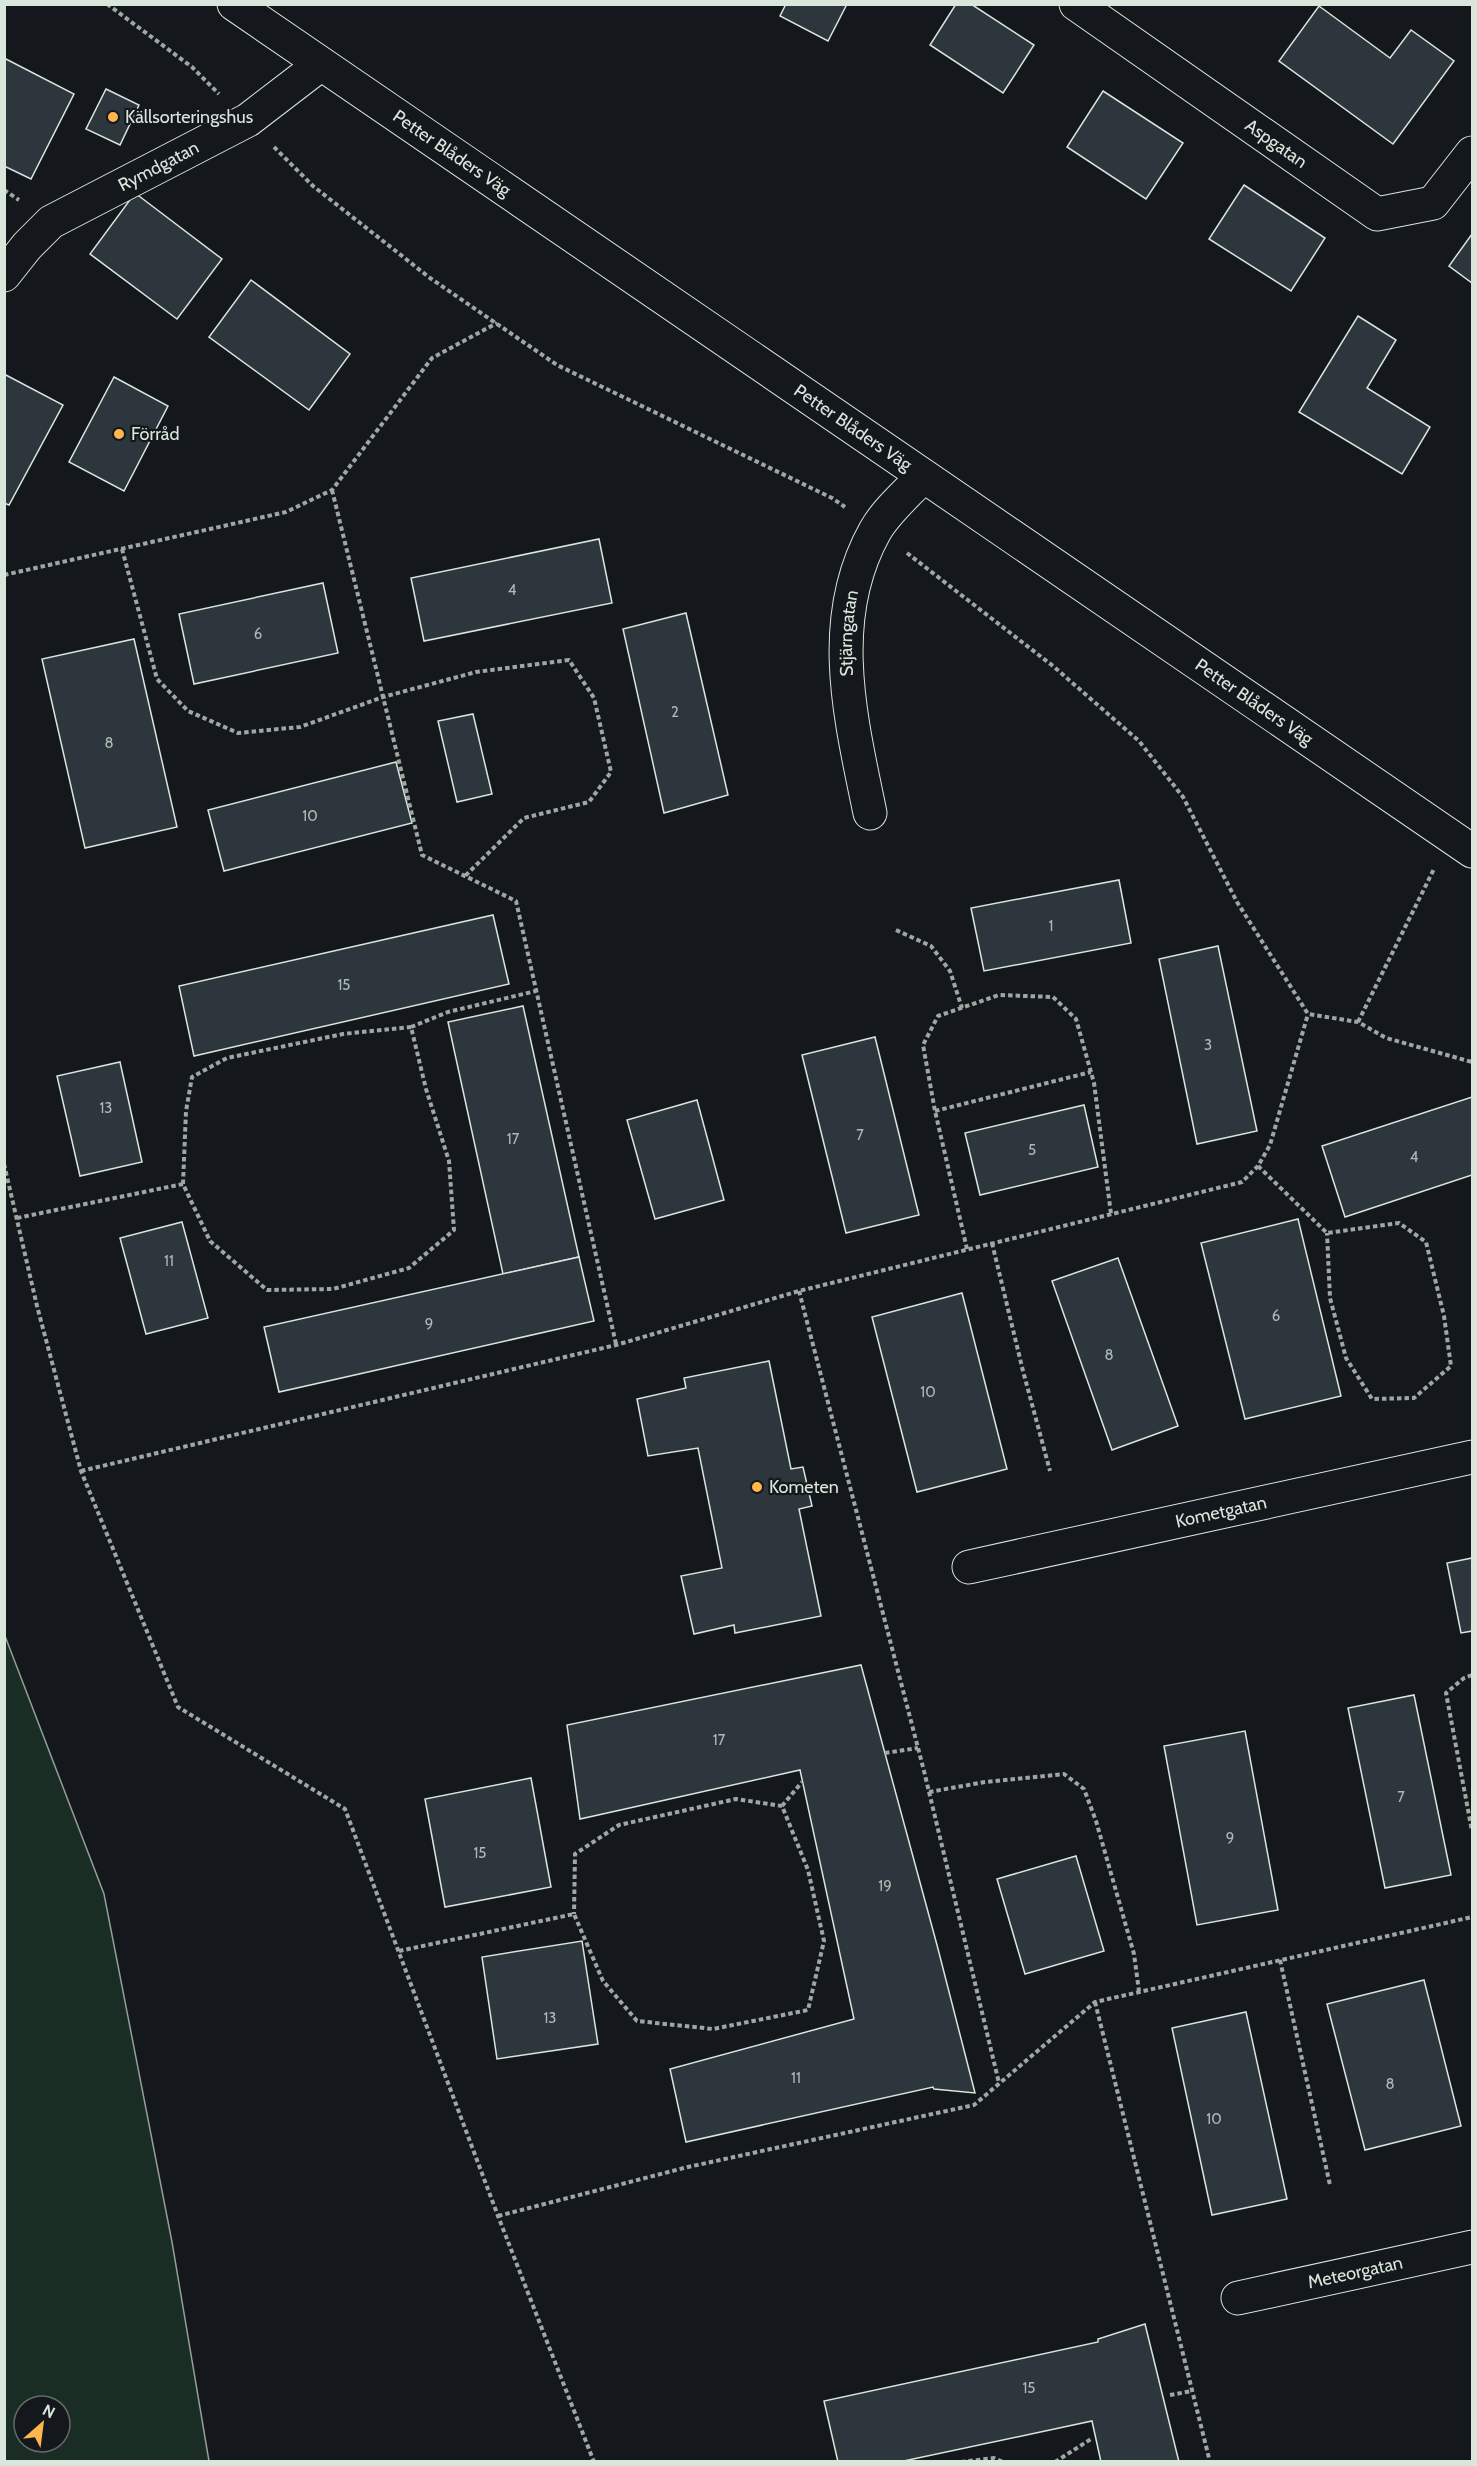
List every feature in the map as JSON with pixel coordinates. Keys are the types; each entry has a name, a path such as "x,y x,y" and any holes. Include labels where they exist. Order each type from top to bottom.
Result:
{"street":[{"name":"Petter Blåders Väg","path":"234,4 1464,845"},
{"name":"Aspgatan","path":"1076,4 1377,214 1432,203 1473,153"},
{"name":"Rymdgatan","path":"4,275 27,246 51,222 248,120 321,64"},
{"name":"Stjärngatan","path":"870,813 849,710 845,632 858,566 876,529 923,476"},
{"name":"Kometgatan","path":"969,1568 1473,1457"},
{"name":"Meteorgatan","path":"1238,2298 1473,2247"}],"path":[{"path":"107,4 192,67 314,186 430,278 557,365 832,498 876,529 1053,666 1139,741 1183,797 1237,902 1308,1014 1358,1022 1386,1038 1473,1062"},
{"path":"4,575 286,512 332,490 432,358 497,323"},
{"path":"332,490 422,855 516,901 616,1345"},
{"path":"122,549 157,679 188,711 238,733 300,727 383,697 476,672 569,660 594,699 611,772 589,802 524,818 465,876"},
{"path":"1358,1022 1434,869 1464,845"},
{"path":"896,930 931,946 950,971 962,1008"},
{"path":"411,1027 426,1089 449,1161 454,1230 409,1268 333,1289 267,1290 210,1240 183,1184 186,1110 192,1077 227,1058 343,1034 411,1027 448,1012 536,991"},
{"path":"968,1250 935,1111 923,1045 938,1016 999,995 1053,997 1076,1019 1091,1072 1112,1214"},
{"path":"81,1470 616,1345 799,1291 1242,1182 1258,1166 1270,1145 1308,1014"},
{"path":"935,1111 1091,1072"},
{"path":"4,1164 37,1306 81,1470 178,1707 345,1809 498,2216 594,2462"},
{"path":"1258,1166 1327,1233 1330,1298 1346,1358 1372,1399 1414,1398 1451,1366 1444,1316 1426,1242 1399,1223 1327,1233"},
{"path":"17,1218 183,1184"},
{"path":"992,1243 1050,1471"},
{"path":"799,1291 918,1748 999,2083"},
{"path":"1473,1675 1464,1678 1446,1693 1473,1832"},
{"path":"885,1753 918,1748"},
{"path":"929,1792 985,1782 1064,1774 1084,1789 1096,1821 1128,1931 1139,1991"},
{"path":"782,1806 802,1782"},
{"path":"736,1799 782,1806 808,1870 824,1941 808,2010 713,2029 637,2021 603,1981 574,1914 575,1854 619,1825 736,1799"},
{"path":"399,1951 574,1914"},
{"path":"498,2216 688,2167 974,2105 1095,2002 1473,1917"},
{"path":"1280,1960 1330,2185"},
{"path":"1095,2002 1210,2462"},
{"path":"1170,2395 1192,2391"},
{"path":"1055,2462 1091,2439"},
{"path":"961,2462 994,2458 1003,2462"}],"green space":[{"path":"5,1636 104,1894 172,2242 209,2461 5,2461"}],"building":[{"path":"786,4 847,4 828,41 780,16"},
{"path":"956,4 971,4 1034,45 1003,93 930,45"},
{"path":"1319,6 1390,58 1411,30 1454,61 1393,144 1279,61"},
{"path":"4,58 74,94 31,179 4,166"},
{"name":"Källsorteringshus","path":"106,89 139,105 120,145 86,129"},
{"path":"1103,91 1183,143 1146,199 1067,147"},
{"path":"1244,185 1325,238 1291,291 1209,239"},
{"path":"135,193 222,259 177,319 90,254"},
{"path":"1472,234 1472,283 1449,266"},
{"path":"251,280 350,354 309,410 209,337"},
{"path":"1358,316 1396,340 1367,388 1430,427 1402,474 1299,412"},
{"path":"4,374 63,405 9,505 4,503"},
{"name":"Förråd","path":"114,377 168,406 124,491 69,462"},
{"path":"599,539 612,603 424,641 411,578"},
{"path":"323,583 338,653 194,684 179,614"},
{"path":"686,613 728,795 664,813 623,629"},
{"path":"134,639 177,827 85,848 42,659"},
{"path":"473,714 492,794 457,802 438,721"},
{"path":"396,762 412,823 224,871 208,810"},
{"path":"1119,880 1131,943 984,971 971,908"},
{"path":"493,915 509,984 194,1056 179,986"},
{"path":"1218,946 1257,1131 1197,1144 1159,959"},
{"path":"523,1006 579,1257 503,1274 448,1022"},
{"path":"875,1037 919,1215 846,1233 802,1055"},
{"path":"120,1062 142,1162 80,1176 57,1076"},
{"path":"1472,1097 1472,1175 1345,1217 1322,1146"},
{"path":"697,1100 724,1200 655,1219 627,1120"},
{"path":"1084,1105 1098,1167 980,1195 965,1133"},
{"path":"1298,1219 1341,1396 1245,1419 1201,1243"},
{"path":"182,1222 208,1318 146,1334 120,1238"},
{"path":"579,1257 594,1321 279,1392 264,1327"},
{"path":"1118,1258 1178,1426 1112,1450 1052,1281"},
{"path":"962,1293 1007,1469 917,1492 872,1317"},
{"name":"Kometen","path":"769,1361 791,1469 803,1467 812,1506 799,1509 821,1616 735,1633 734,1625 694,1634 681,1576 722,1568 698,1448 648,1456 637,1399 686,1388 684,1378"},
{"path":"1472,1558 1472,1631 1461,1633 1447,1563"},
{"path":"861,1665 975,2093 934,2089 933,2087 686,2142 670,2069 854,2019 800,1770 580,1819 567,1725"},
{"path":"1414,1695 1451,1875 1385,1888 1348,1708"},
{"path":"1245,1731 1278,1910 1197,1925 1164,1746"},
{"path":"531,1778 551,1887 445,1907 425,1799"},
{"path":"1076,1856 1104,1951 1025,1974 997,1879"},
{"path":"582,1941 598,2044 497,2059 482,1957"},
{"path":"1424,1980 1461,2126 1365,2150 1327,2004"},
{"path":"1246,2012 1287,2199 1212,2215 1172,2028"},
{"path":"1145,2324 1179,2462 1101,2462 1092,2421 899,2462 838,2462 824,2401 1098,2342 1098,2339"}],"place":[{"name":"Källsorteringshus","path":"113,117"},
{"name":"Förråd","path":"119,434"},
{"name":"Kometen","path":"757,1487"}]}
